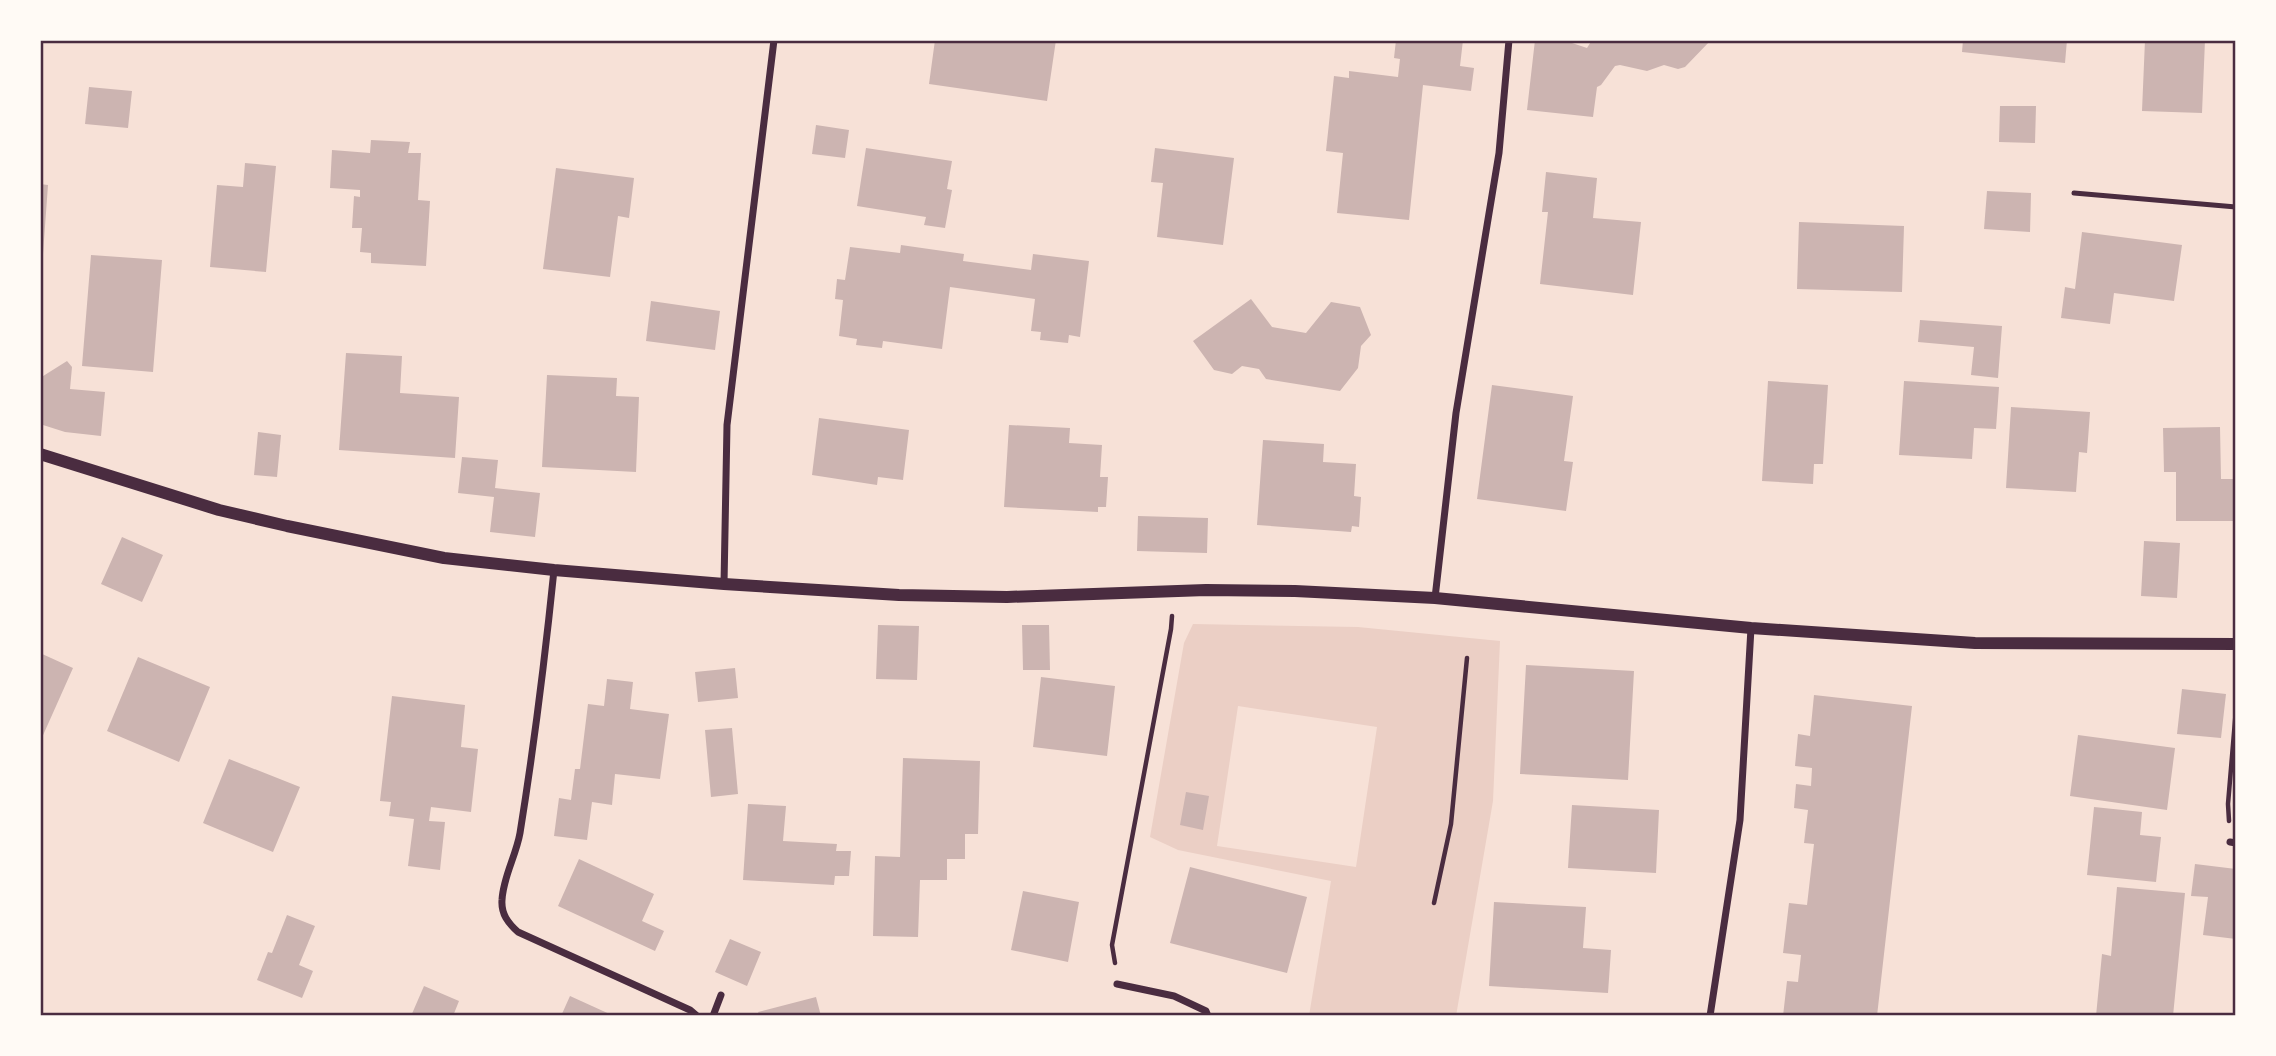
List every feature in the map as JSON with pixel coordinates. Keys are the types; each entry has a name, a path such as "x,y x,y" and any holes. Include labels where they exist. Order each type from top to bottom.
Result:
{"street":[{"path":"723,584 727,425 775,40"},
{"path":"1435,597 1456,413 1499,153 1509,40"},
{"path":"40,454 192,502 287,526 444,558 554,570 899,595 1007,597 1173,591 1295,591 1435,597 1751,628 1975,643 2236,644"},
{"path":"554,570 535,733 516,854 506,877 502,910 508,923 518,932 690,1010 697,1016"},
{"path":"1710,1016 1740,820 1751,628"},
{"path":"1117,984 1174,996 1206,1011 1208,1016"},
{"path":"713,1016 721,995"}],"lane":[{"path":"2074,193 2236,206"}],"path":[{"path":"1117,984 1112,945 1171,629 1173,591"},
{"path":"1434,903 1451,824 1466,658"},
{"path":"2233,843 2228,804 2236,709"}],"shaded area":[{"path":"1193,624 1358,627 1500,641 1493,801 1456,1016 1309,1016 1331,881 1178,850 1150,837 1184,643","holes":["1238,706 1377,727 1356,867 1217,846"]}],"building":[{"path":"935,40 1056,40 1047,101 929,84"},
{"path":"1396,40 1463,40 1460,66 1474,68 1471,91 1423,85 1409,220 1337,213 1343,153 1326,151 1334,76 1349,78 1349,71 1398,77 1400,59 1394,58"},
{"path":"1535,40 1563,40 1587,48 1592,40 1711,40 1685,67 1678,69 1664,65 1647,71 1615,66 1597,87 1593,117 1527,110"},
{"path":"1963,40 2067,40 2065,63 1962,52"},
{"path":"2145,40 2205,40 2202,113 2142,111"},
{"path":"89,87 132,91 128,128 85,124"},
{"path":"2000,106 2036,106 2035,143 1999,142"},
{"path":"816,125 849,130 845,158 812,154"},
{"path":"371,140 410,142 408,153 421,153 418,200 430,201 426,266 371,263 371,253 360,252 362,228 352,228 354,196 360,197 360,190 330,188 332,150 370,153"},
{"path":"866,148 952,161 947,189 952,190 945,228 924,225 926,217 857,206"},
{"path":"1155,148 1234,158 1223,245 1157,237 1163,183 1151,182"},
{"path":"245,163 276,166 266,272 210,267 217,185 243,187"},
{"path":"556,168 634,178 629,218 618,216 610,277 543,269"},
{"path":"1546,172 1597,178 1593,218 1641,222 1633,295 1540,284 1548,212 1542,212"},
{"path":"40,184 48,185 42,268 40,268"},
{"path":"1987,191 2031,193 2030,232 1984,229"},
{"path":"1799,222 1904,226 1902,292 1797,289"},
{"path":"2082,232 2182,245 2174,301 2114,293 2110,324 2061,318 2065,287 2075,289"},
{"path":"901,245 964,254 963,261 1031,270 1033,254 1089,261 1080,337 1069,335 1068,343 1040,340 1041,332 1031,331 1035,299 950,287 942,349 883,341 882,348 856,345 857,339 839,336 843,300 835,299 837,279 845,280 850,247 900,253"},
{"path":"91,255 162,260 153,372 82,366"},
{"path":"1251,299 1272,327 1306,333 1331,302 1360,307 1371,335 1361,346 1358,368 1340,391 1266,379 1259,369 1242,366 1232,374 1214,370 1193,341"},
{"path":"651,301 720,311 715,350 646,341"},
{"path":"1920,320 2002,326 1998,378 1971,375 1974,347 1918,342"},
{"path":"346,353 402,356 400,393 459,397 455,458 339,450"},
{"path":"67,361 72,367 70,389 105,392 101,436 65,432 43,425 40,421 40,378"},
{"path":"547,375 617,378 616,396 639,397 636,472 542,467"},
{"path":"1768,381 1828,385 1823,464 1814,464 1813,484 1762,481"},
{"path":"1904,381 1999,387 1996,429 1974,428 1972,459 1899,455"},
{"path":"1492,385 1573,396 1564,461 1573,462 1566,511 1477,499"},
{"path":"2011,407 2090,412 2087,453 2079,452 2076,492 2006,488"},
{"path":"819,418 909,430 903,480 878,477 877,485 812,475"},
{"path":"1009,425 1070,428 1069,443 1102,445 1100,477 1108,477 1106,507 1098,507 1098,512 1004,507"},
{"path":"2220,427 2221,479 2234,479 2235,521 2176,521 2176,472 2164,472 2163,428"},
{"path":"258,432 281,435 277,477 254,475"},
{"path":"1263,440 1324,444 1323,462 1356,464 1354,496 1361,497 1359,527 1352,526 1351,532 1257,525"},
{"path":"462,457 498,460 495,488 540,493 535,537 490,532 494,497 458,493"},
{"path":"1138,516 1208,518 1207,553 1137,551"},
{"path":"122,537 163,555 142,602 101,584"},
{"path":"2144,541 2180,543 2177,598 2141,596"},
{"path":"878,625 919,626 917,680 876,679"},
{"path":"1022,625 1049,625 1050,670 1023,670"},
{"path":"40,653 73,668 40,742"},
{"path":"138,657 210,687 179,762 107,731"},
{"path":"1526,665 1634,671 1628,780 1520,774"},
{"path":"735,668 738,698 698,702 695,672"},
{"path":"1041,677 1115,686 1107,756 1033,747"},
{"path":"607,679 633,682 630,709 669,714 660,779 615,774 612,805 592,802 587,840 554,836 559,798 571,800 575,769 580,769 588,704 604,706"},
{"path":"2182,689 2226,694 2221,738 2177,734"},
{"path":"1814,695 1912,706 1877,1016 1783,1016 1787,981 1798,982 1801,955 1783,953 1789,903 1807,905 1814,844 1804,843 1808,810 1794,808 1796,784 1811,786 1812,768 1795,766 1798,734 1810,736"},
{"path":"392,696 465,705 461,747 478,749 471,812 431,807 429,821 445,822 440,870 408,866 414,819 389,816 391,802 380,801"},
{"path":"732,728 738,794 711,797 705,730"},
{"path":"2078,735 2175,748 2167,810 2070,796"},
{"path":"903,758 980,761 978,834 965,834 965,859 947,859 947,880 920,880 918,937 873,936 875,856 900,857"},
{"path":"229,759 300,787 273,852 203,823"},
{"path":"1186,792 1209,796 1203,830 1180,825"},
{"path":"748,804 786,806 783,841 837,844 836,851 851,851 849,876 835,876 834,885 743,880"},
{"path":"1572,805 1659,810 1656,873 1568,868"},
{"path":"2094,807 2142,812 2140,835 2161,837 2156,882 2087,875"},
{"path":"579,859 654,894 642,921 664,931 655,951 558,906"},
{"path":"2195,864 2236,869 2233,900 2236,901 2236,939 2203,935 2208,897 2191,896"},
{"path":"1190,867 1307,897 1287,973 1170,943"},
{"path":"2117,887 2185,893 2173,1016 2096,1016 2102,954 2111,956"},
{"path":"1023,891 1079,902 1068,962 1011,950"},
{"path":"1494,902 1586,907 1583,948 1611,950 1608,993 1489,986"},
{"path":"287,915 315,926 299,965 313,971 302,998 257,980 268,952 272,953"},
{"path":"730,939 761,952 747,986 715,972"},
{"path":"424,986 459,1001 453,1016 411,1016"},
{"path":"570,996 614,1016 561,1016"},
{"path":"816,997 821,1016 760,1016 758,1012"}]}
